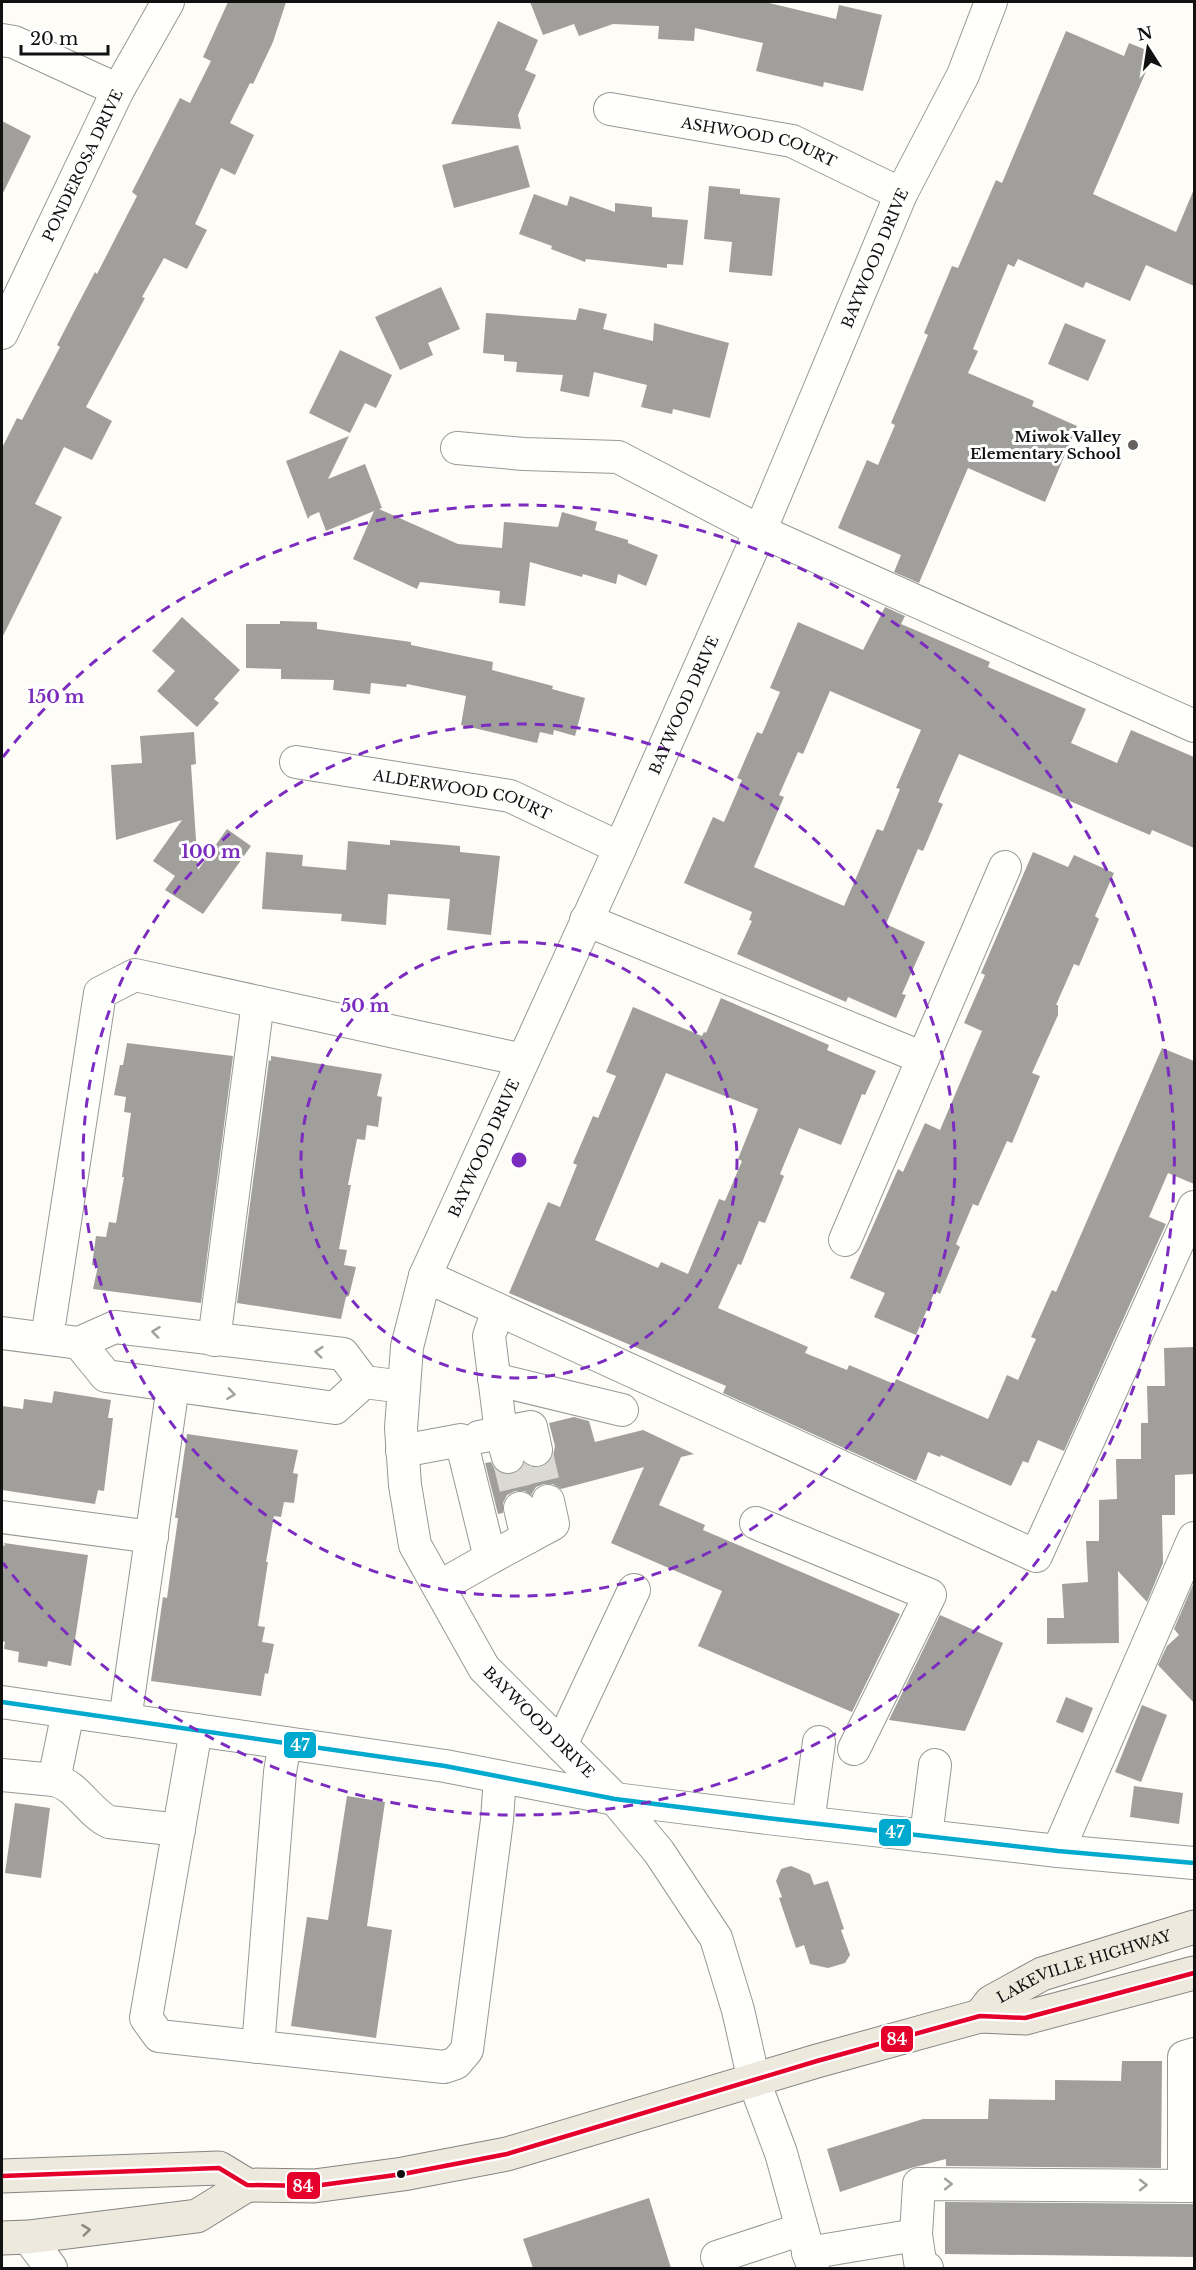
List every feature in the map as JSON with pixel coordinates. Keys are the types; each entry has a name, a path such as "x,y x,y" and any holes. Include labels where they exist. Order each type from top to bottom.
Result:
{"main road":[{"name":"LAKEVILLE HIGHWAY","path":"980,2016 991,2002 1042,1974 1194,1927"},
{"name":"LAKEVILLE HIGHWAY","path":"247,2185 314,2186 403,2174 507,2154 817,2061 980,2016 1025,2018 1194,1972"},
{"path":"2,2176 219,2168 247,2185 197,2216 15,2237"}],"street":[{"name":"PONDEROSA DRIVE","path":"2,333 118,90 168,2"},
{"name":"BAYWOOD DRIVE","path":"808,2250 781,2153 754,2081 738,2010 716,1938 659,1852 615,1798 484,1668 415,1545 405,1485 401,1428 407,1347 425,1276 620,848 760,531 901,194 963,75 991,2"},
{"path":"2,40 14,42 118,90"},
{"name":"ASHWOOD COURT","path":"610,109 792,141 901,194"},
{"path":"457,448 524,454 618,457 760,531 1194,726"},
{"name":"ALDERWOOD COURT","path":"296,762 510,796 620,848"},
{"path":"845,1240 1005,867"},
{"path":"586,920 923,1058"},
{"path":"47,1338 100,993 135,975 523,1060"},
{"path":"214,1340 258,1002"},
{"path":"425,1276 1036,1556 1194,1206"},
{"path":"402,1450 461,1440 515,1447 494,1378 489,1336 498,1310"},
{"path":"2,1333 79,1343 115,1327 343,1354 364,1382 404,1387"},
{"path":"79,1343 106,1376 173,1386 335,1408 364,1382"},
{"path":"494,1378 622,1410"},
{"path":"125,1720 173,1386"},
{"path":"461,1440 490,1558"},
{"path":"439,1587 490,1558 532,1516"},
{"path":"2,1517 152,1537"},
{"path":"756,1523 930,1595 854,1749"},
{"path":"1058,1851 1194,1538"},
{"path":"561,1745 633,1590"},
{"path":"2,1702 445,1766 615,1798 808,1823 1058,1851 1194,1863"},
{"path":"54,1780 68,1712"},
{"path":"196,1730 146,2018 159,2036 444,2067 456,2063 467,2050 497,1820 500,1777"},
{"path":"808,1823 819,1742"},
{"path":"258,2047 280,1772 285,1743"},
{"path":"926,1836 935,1765"},
{"path":"2,1775 64,1782 99,1818 109,1822 179,1830"},
{"path":"927,2268 921,2268 916,2235 919,2184 1189,2186 1189,2114 1184,2058 1194,2054"},
{"path":"717,2257 808,2250 916,2235"},
{"path":"15,2237 51,2268"}],"building":[{"path":"228,2 286,2 273,42 253,84 250,83 230,123 254,135 235,175 221,168 195,224 207,230 187,269 164,258 86,407 112,421 92,460 64,447 35,504 62,517 2,638 2,448 17,418 22,420 60,347 57,345 137,196 132,192 180,98 190,103 211,61 203,57"},
{"path":"530,2 765,2 836,19 839,5 882,15 863,91 824,82 823,87 756,71 763,43 695,28 694,41 658,39 659,26 613,24 579,36 574,24 543,35"},
{"path":"498,21 538,40 525,70 536,75 518,115 521,129 451,124"},
{"path":"1066,31 1124,56 1129,43 1154,53 1093,194 1176,232 1194,189 1194,286 1146,265 1130,301 1086,282 1083,288 1018,259 1014,267 1008,264 973,349 978,351 968,373 1034,401 1032,406 1077,426 1045,502 968,468 919,583 894,572 901,555 838,528 867,460 878,465 895,425 891,423 928,335 924,333 952,266 958,268 996,180 1002,183"},
{"path":"2,121 31,136 2,195"},
{"path":"518,145 530,187 454,208 442,165"},
{"path":"709,186 740,189 740,194 780,198 772,276 729,272 732,242 704,239"},
{"path":"534,194 567,206 570,196 615,212 615,203 652,207 652,217 688,220 683,265 667,264 667,268 586,259 585,262 551,249 552,246 519,234"},
{"path":"441,287 460,329 428,343 433,355 400,370 375,317"},
{"path":"579,308 607,314 603,329 653,341 654,323 729,343 710,418 673,409 672,414 641,407 647,385 594,372 589,397 560,391 563,375 516,372 517,362 504,361 504,355 483,353 486,313 576,320"},
{"path":"1065,323 1106,340 1088,381 1048,364"},
{"path":"340,350 392,375 376,408 365,403 350,433 309,413"},
{"path":"349,436 328,479 365,464 382,508 379,509 458,544 502,548 504,522 558,527 562,512 597,522 595,530 628,540 628,543 658,555 646,586 618,574 616,584 530,562 525,606 499,603 500,591 420,582 417,589 353,559 374,511 326,531 319,512 308,519 286,461"},
{"path":"885,607 905,616 901,624 990,662 988,667 1086,709 1071,743 1117,763 1131,730 1194,757 1194,848 1152,830 1150,835 959,754 938,802 943,804 923,851 918,849 886,924 925,942 902,994 906,995 896,1018 848,997 846,1002 737,954 752,921 749,920 752,912 684,883 713,817 724,822 742,780 737,778 757,732 762,734 780,692 770,688 798,622 863,650","holes":["830,691 921,730 896,788 900,789 883,831 877,829 844,906 754,867 784,797 779,795 798,752 803,754"]},
{"path":"182,617 240,670 214,699 219,703 197,727 157,691 175,671 152,651"},
{"path":"280,621 317,622 317,629 411,642 411,645 493,662 492,670 553,686 552,689 585,698 575,736 554,730 553,735 540,732 537,743 461,725 466,696 407,684 406,687 371,683 370,694 333,690 334,680 281,679 281,669 246,668 246,624 280,624"},
{"path":"194,732 196,764 191,765 198,870 227,829 251,846 203,914 165,890 175,876 153,861 182,820 116,840 111,765 142,763 140,736"},
{"path":"390,840 460,846 460,852 500,856 491,935 447,930 450,899 388,894 386,925 341,921 342,914 262,909 266,852 303,855 302,866 346,870 348,841 390,845"},
{"path":"1033,852 1068,867 1074,855 1114,873 1095,916 1099,919 1079,966 1074,964 1056,1005 1058,1005 1058,1015 1032,1073 1040,1076 1012,1143 1007,1141 978,1206 973,1204 956,1244 960,1247 940,1294 935,1291 916,1335 874,1317 885,1293 850,1278 898,1169 903,1172 925,1123 940,1130 982,1031 964,1023 985,975 981,973"},
{"path":"721,998 829,1045 827,1050 876,1071 865,1095 862,1094 841,1145 799,1128 780,1174 784,1176 765,1223 759,1221 741,1265 738,1264 718,1308 808,1347 805,1353 847,1370 849,1365 894,1384 896,1379 988,1419 1007,1375 1018,1380 1036,1339 1031,1337 1052,1290 1056,1292 1162,1048 1194,1061 1194,1184 1168,1173 1149,1217 1166,1224 1064,1451 1038,1440 1028,1463 1023,1461 1011,1486 941,1455 940,1457 928,1452 916,1481 723,1393 726,1386 509,1293 548,1202 560,1207 577,1165 573,1163 593,1116 598,1118 616,1076 606,1072 633,1007 702,1036 704,1032 706,1033","holes":["666,1073 758,1109 738,1159 742,1161 725,1201 719,1199 688,1274 661,1262 658,1268 595,1240"]},
{"path":"127,1043 233,1056 201,1303 93,1289 98,1266 92,1265 96,1236 106,1237 109,1222 116,1223 124,1177 122,1177 131,1113 124,1112 126,1097 114,1095"},
{"path":"271,1056 382,1074 377,1096 382,1097 378,1127 367,1125 365,1140 357,1139 348,1185 351,1185 339,1249 347,1250 344,1265 356,1267 341,1319 237,1303"},
{"path":"1194,1347 1194,1474 1175,1475 1175,1515 1162,1515 1163,1563 1147,1602 1118,1571 1119,1643 1047,1644 1047,1618 1064,1618 1062,1584 1088,1582 1086,1541 1099,1541 1099,1500 1117,1499 1116,1459 1141,1459 1141,1423 1148,1423 1147,1386 1165,1386 1164,1348"},
{"path":"54,1391 111,1400 108,1418 113,1418 104,1491 98,1490 95,1504 2,1490 2,1406 23,1409 24,1399 52,1403"},
{"path":"574,1417 589,1421 595,1442 643,1430 694,1454 681,1457 659,1505 705,1525 703,1530 900,1614 852,1712 698,1646 722,1591 611,1543 644,1467 561,1489 553,1484 544,1484 536,1487 531,1495 525,1491 515,1491 507,1495 503,1503 503,1513 498,1514 485,1463 491,1462 495,1470 504,1475 514,1474 521,1470 524,1463 539,1468 548,1464 555,1446 549,1423"},
{"path":"187,1434 298,1450 293,1473 298,1474 294,1503 284,1502 281,1517 274,1516 266,1562 268,1562 258,1626 265,1627 262,1642 274,1644 261,1696 151,1681 163,1597 167,1598"},
{"path":"4,1543 88,1555 71,1666 48,1661 47,1667 18,1662 19,1652 4,1649 5,1642 2,1641 2,1545 5,1546"},
{"path":"1194,1582 1194,1703 1158,1665 1167,1646 1179,1635 1174,1629"},
{"path":"940,1615 1003,1643 965,1731 889,1720"},
{"path":"1066,1697 1093,1708 1083,1733 1056,1722"},
{"path":"1142,1705 1167,1715 1141,1782 1115,1772"},
{"path":"1134,1786 1183,1793 1179,1824 1130,1817"},
{"path":"347,1796 385,1802 367,1926 392,1930 376,2038 291,2026 307,1917 328,1920"},
{"path":"15,1803 50,1808 41,1878 5,1873"},
{"path":"791,1866 810,1874 814,1885 828,1881 850,1955 845,1963 828,1968 810,1964 804,1945 796,1948 779,1898 782,1897 776,1881 781,1869"},
{"path":"1122,2061 1162,2061 1161,2168 946,2166 946,2159 911,2168 840,2192 827,2149 923,2119 988,2119 989,2099 1055,2100 1055,2080 1121,2081"},
{"path":"649,2198 671,2268 533,2268 523,2239"},
{"path":"945,2202 1194,2204 1194,2257 945,2254"}],"tunnel":[{"path":"536,1450 548,1501"},
{"path":"508,1457 520,1508"}],"transit line":[{"name":"47","path":"2,1702 445,1766 615,1799 1058,1851 1194,1863"},
{"name":"84","path":"2,2176 219,2168 247,2185 314,2186 403,2174 507,2154 817,2061 980,2016 1025,2018 1194,1973"}],"place":[{"name":"Miwok Valley Elementary School","path":"1133,445"}]}
